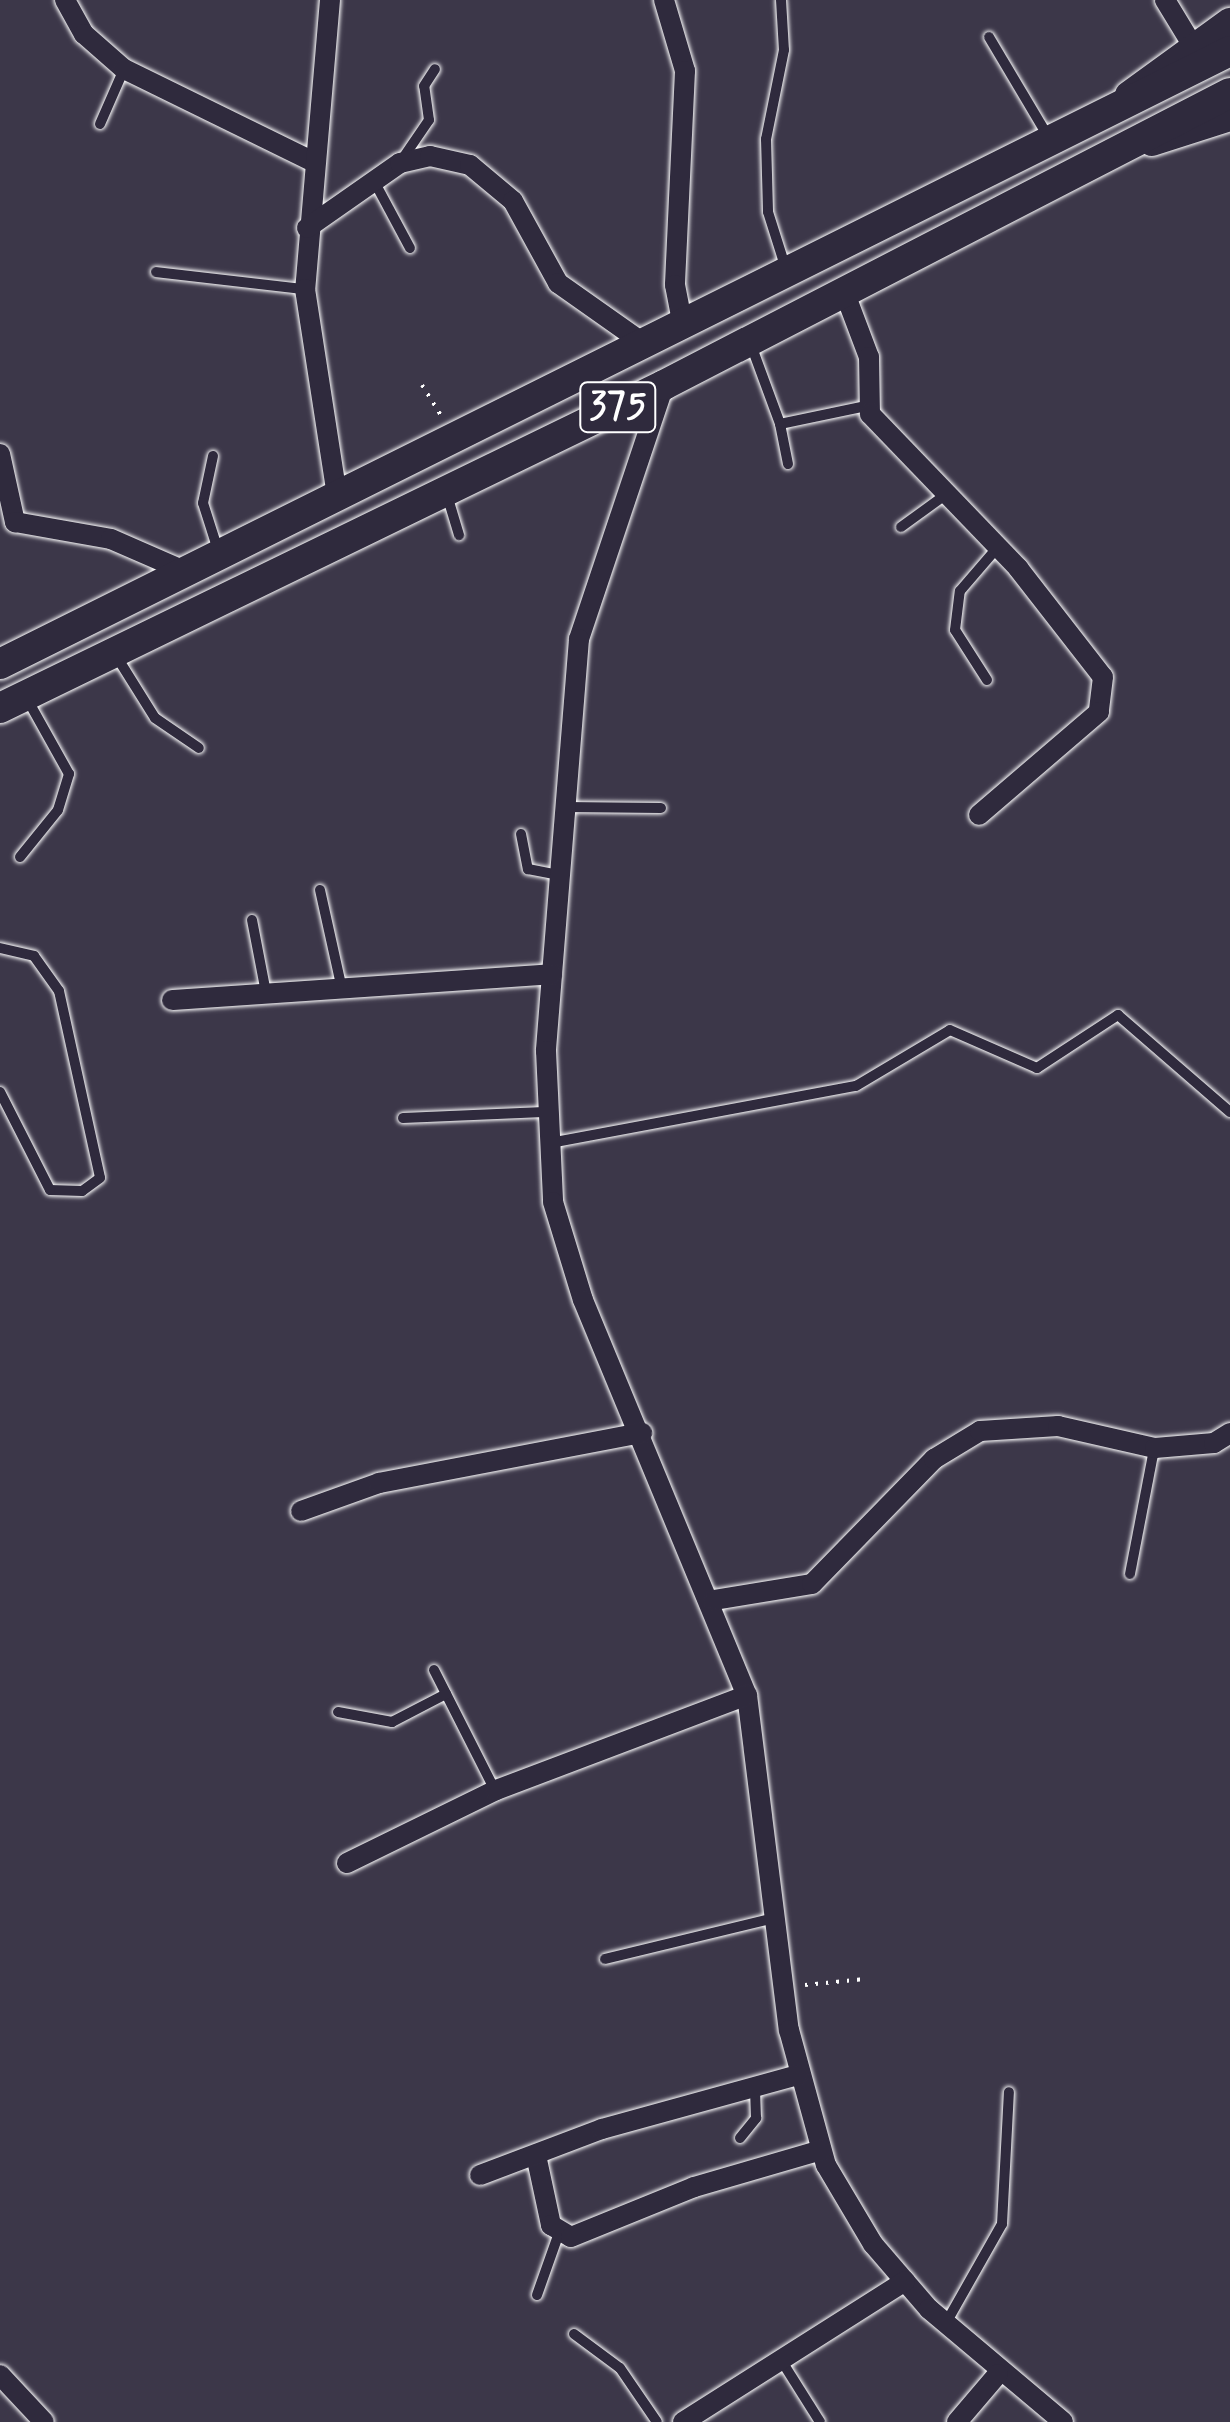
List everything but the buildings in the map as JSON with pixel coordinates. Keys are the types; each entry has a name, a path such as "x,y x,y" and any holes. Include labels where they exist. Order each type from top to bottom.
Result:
{"main road":[{"name":"375","path":"1117,106 1230,22"},
{"name":"375","path":"0,664 1230,51"},
{"name":"375","path":"12,702 664,385 1230,93"},
{"name":"375","path":"1112,154 1230,117"},
{"path":"871,228 894,266"}],"street":[{"path":"664,0 685,71 675,285 683,326"},
{"path":"1165,0 1193,46"},
{"path":"67,1 124,69 310,160"},
{"path":"334,3 310,160 306,289 337,496"},
{"path":"308,228 400,163 430,156 495,179 558,283 646,345"},
{"path":"844,292 868,357 866,406 999,547 1103,677 1105,700 979,815"},
{"path":"664,385 579,639 544,1112 562,1248 714,1600 746,1696 798,2075 821,2150 847,2207 905,2281 998,2374 1063,2422"},
{"path":"0,454 8,526 112,539 188,572"},
{"path":"172,1000 552,974"},
{"path":"714,1600 812,1584 934,1459 980,1431 1058,1426 1154,1448 1225,1441"},
{"path":"301,1511 379,1484 642,1433"},
{"path":"346,1863 496,1790 746,1696"},
{"path":"480,2176 536,2154 798,2075"},
{"path":"536,2154 559,2233 571,2237 694,2187 821,2150"},
{"path":"683,2422 905,2281"},
{"path":"0,2374 44,2422"},
{"path":"956,2422 998,2374"}],"lane":[{"path":"781,0 784,50 766,156 768,212 787,272"},
{"path":"989,36 1050,139"},
{"path":"100,124 124,69"},
{"path":"400,163 425,130 424,86 436,69"},
{"path":"373,180 410,248"},
{"path":"156,272 306,289"},
{"path":"750,340 780,424 788,464"},
{"path":"780,424 866,406"},
{"path":"213,456 203,502 220,556"},
{"path":"445,489 460,535"},
{"path":"901,527 949,492"},
{"path":"987,680 955,630 960,591 999,547"},
{"path":"112,651 155,718 199,748"},
{"path":"12,702 68,774 58,810 20,857"},
{"path":"564,808 661,808"},
{"path":"521,834 528,869 559,875"},
{"path":"320,890 342,989"},
{"path":"252,920 266,994"},
{"path":"0,948 34,956 59,991 100,1178 82,1190 50,1190 0,1092"},
{"path":"546,1144 732,1116 856,1086 950,1030 1037,1068 1118,1015 1230,1112"},
{"path":"402,1118 544,1112"},
{"path":"1130,1574 1154,1448"},
{"path":"434,1670 496,1790"},
{"path":"338,1712 392,1722 446,1694"},
{"path":"605,1959 777,1918"},
{"path":"740,2138 756,2118 756,2086"},
{"path":"945,2324 1002,2224 1009,2092"},
{"path":"537,2295 559,2233"},
{"path":"574,2334 620,2368 657,2422"},
{"path":"781,2360 820,2422"}],"path":[{"path":"422,385 456,438"},
{"path":"784,1986 866,1979"}]}
